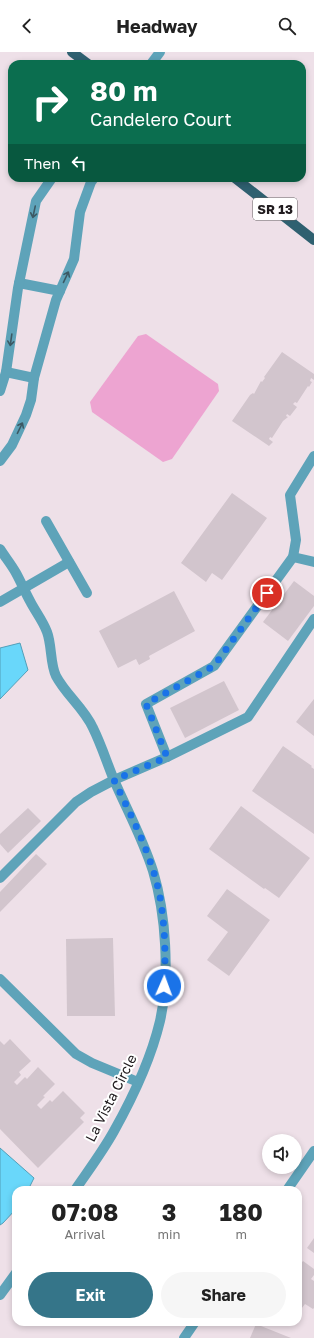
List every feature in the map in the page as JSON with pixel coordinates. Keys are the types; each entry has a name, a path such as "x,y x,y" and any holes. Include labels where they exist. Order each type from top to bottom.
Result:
{"main road":[{"path":"72,52 83,60"},
{"name":"SR 13","path":"240,182 314,240"}],"street":[{"path":"0,390 6,372 19,283 36,201 49,182"},
{"path":"0,461 12,445 26,416 31,400 34,378 56,300 74,259 80,212 91,182"},
{"path":"19,283 60,291"},
{"path":"6,372 34,378"},
{"path":"167,757 146,704 214,666 293,557 296,540 290,495 314,456"},
{"path":"46,521 86,593"},
{"name":"La Vista Circle","path":"0,549 16,573 23,589 47,632 55,674 63,687 79,705 93,727 151,865 160,896 164,930 165,975 164,997 160,1021 138,1082 113,1132 78,1186"},
{"path":"293,557 314,562"},
{"path":"0,602 69,562"},
{"path":"0,878 76,802 91,792 248,717 314,619"},
{"path":"0,979 76,1054 92,1063 138,1082"},
{"path":"290,1186 314,1151"},
{"path":"0,1295 12,1278"},
{"path":"184,1338 192,1326"}],"shaded area":[{"path":"146,334 218,384 219,391 172,459 163,462 92,412 90,402 138,336"}],"water":[{"path":"20,643 28,670 0,699 0,648"},
{"path":"0,1148 34,1178 30,1186 12,1186 12,1213 0,1225"}],"building":[{"path":"282,352 314,374 314,380 311,378 310,381 312,382 309,387 308,386 297,403 295,402 293,404 297,407 290,416 287,414 286,416 288,417 283,421 272,438 270,437 269,439 273,442 269,446 232,421 250,395 253,393 254,394 261,381 262,382 265,378 264,377"},
{"path":"232,493 267,518 222,580 212,573 206,582 181,563"},
{"path":"294,581 314,596 314,606 288,641 263,622"},
{"path":"174,591 195,631 149,656 150,659 139,665 136,659 118,668 99,631"},
{"path":"224,681 239,710 185,738 170,708"},
{"path":"314,699 314,736 296,722"},
{"path":"283,746 312,766 311,767 314,769 314,834 252,791"},
{"path":"241,806 310,858 279,898 265,888 264,889 209,849"},
{"path":"28,808 41,821 8,853 0,844 0,834"},
{"path":"36,854 47,864 0,912 0,892"},
{"path":"227,889 270,920 229,976 207,960 228,932 207,916"},
{"path":"113,938 115,1016 67,1016 66,939"},
{"path":"10,1039 31,1061 19,1072 21,1075 14,1082 17,1085 25,1077 27,1079 38,1067 55,1084 43,1096 45,1097 37,1105 41,1109 50,1100 52,1102 63,1091 85,1113 80,1118 84,1122 38,1168 0,1129 0,1041 4,1045"},
{"path":"314,1238 314,1253 307,1248"},
{"path":"303,1261 314,1269 314,1275 311,1279 314,1281 313,1309 305,1304 302,1308"},
{"path":"255,1326 261,1326 291,1338 250,1338"}],"route":[{"path":"164,986 164,930 160,896 145,847 114,780 167,757 146,704 214,666 267,593"}]}
